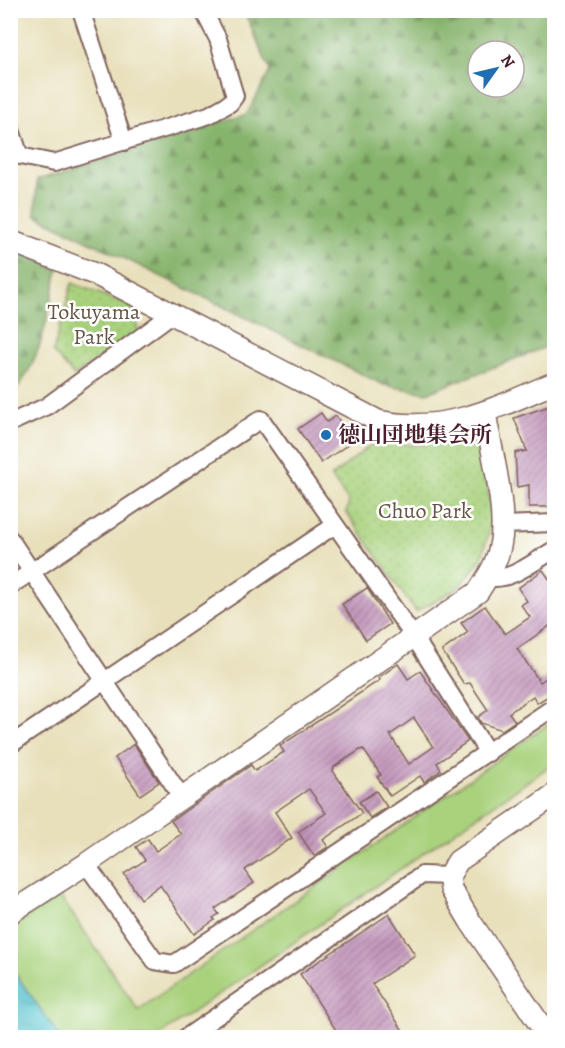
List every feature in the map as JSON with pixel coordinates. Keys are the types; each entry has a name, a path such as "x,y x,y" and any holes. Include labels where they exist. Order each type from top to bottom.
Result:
{"street":[{"path":"81,10 124,142"},
{"path":"10,127 15,157 54,163 209,115 230,104 234,96 218,39 203,10"},
{"path":"10,241 97,275 378,421 418,426 450,423 485,413 555,382"},
{"path":"10,423 47,406 172,314"},
{"path":"10,913 86,864 478,592 488,577 500,548 504,525 485,413"},
{"path":"10,586 261,419 414,637 488,753"},
{"path":"504,525 555,523"},
{"path":"10,745 335,525"},
{"path":"10,539 181,796"},
{"path":"488,577 496,580 508,576 555,550"},
{"path":"86,864 155,961 174,964 555,707"},
{"path":"549,1038 470,921 452,889 449,876 458,861 555,795"},
{"path":"185,1038 422,875 449,876"}],"green space":[{"path":"244,11 554,11 554,344 427,393 384,385 35,215 37,180 247,114 270,71"},
{"path":"11,247 58,270 47,321 37,352 22,382 11,396"},
{"name":"Tokuyama Park","path":"72,283 137,308 138,333 74,376 53,352"},
{"name":"Chuo Park","path":"461,436 482,447 492,522 481,560 458,588 416,612 346,512 349,502 331,477 377,440 413,445"},
{"path":"554,720 554,763 157,1037 11,1038 11,927 60,896 138,1010"}],"water":[{"path":"15,973 60,1037 11,1037 11,975"}],"building":[{"path":"555,404 555,507 529,507 529,485 517,487 515,453 527,451 514,418"},
{"name":"徳山団地集会所","path":"321,413 327,422 336,416 353,441 321,463 298,429"},
{"path":"543,570 555,587 555,622 517,649 540,682 555,672 555,692 537,703 533,696 509,713 515,721 502,730 481,723 478,717 488,710 470,683 464,684 442,651 468,632 461,623 485,606 505,634 530,617 521,605 527,601 518,588"},
{"path":"367,588 390,624 366,640 342,604"},
{"path":"398,664 408,679 420,671 468,741 437,763 441,770 424,782 420,776 390,796 377,777 381,775 363,749 334,767 333,771 362,813 323,840 328,847 314,856 298,832 326,813 309,789 275,812 292,838 245,870 254,883 215,909 219,914 213,918 215,920 194,934 160,885 141,899 124,874 145,860 136,847 148,839 156,851 181,834 171,821 251,765 255,771 284,752 280,746 380,680 378,678","holes":["414,718 433,747 409,764 390,735"]},
{"path":"134,744 159,782 140,795 115,758"},
{"path":"376,791 387,807 370,818 359,802"},
{"path":"389,914 415,955 372,984 404,1032 396,1038 341,1038 300,974"}],"place":[{"name":"徳山団地集会所","path":"326,435"}]}
